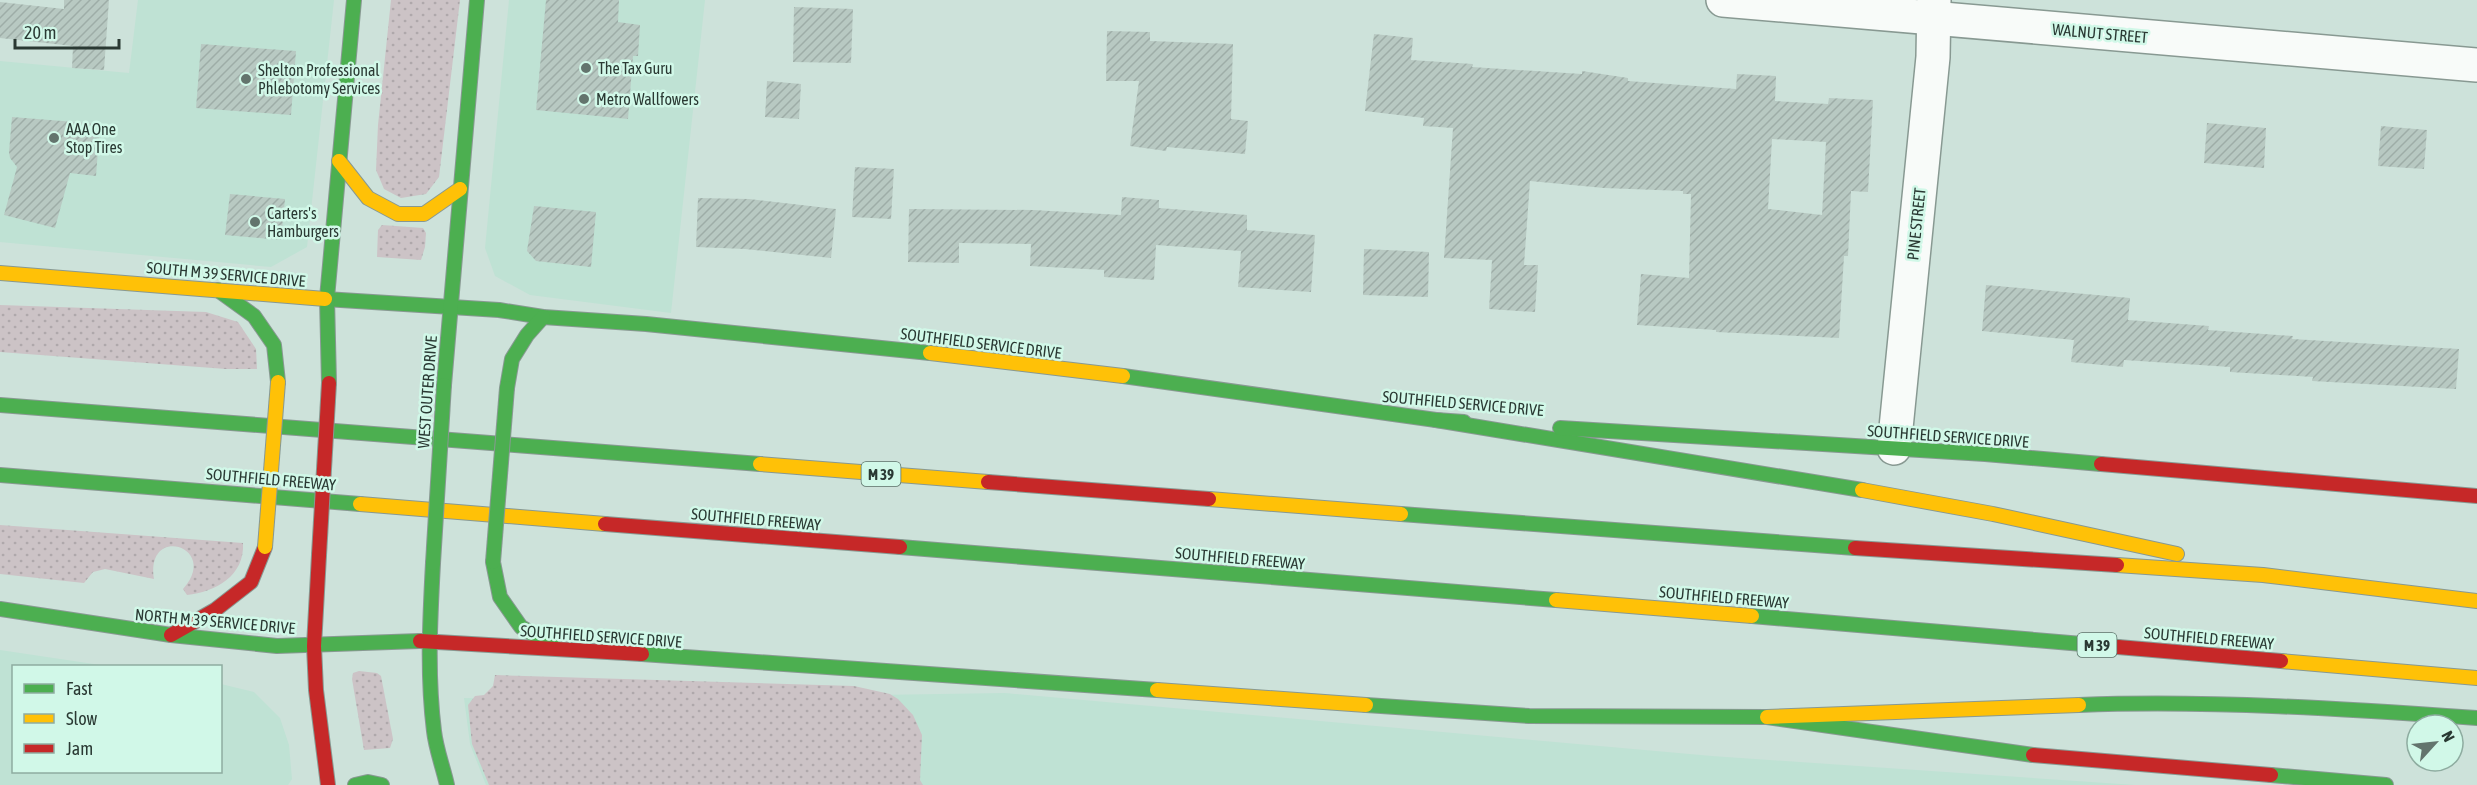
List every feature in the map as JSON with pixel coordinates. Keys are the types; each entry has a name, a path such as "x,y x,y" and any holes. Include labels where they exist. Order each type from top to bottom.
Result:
{"main road":[{"path":"328,785 321,741 314,646 329,383 327,298 354,0"},
{"name":"WEST OUTER DRIVE","path":"447,785 434,733 429,641 444,385 477,0"},
{"path":"339,161 368,198 398,214 424,214 460,189"},
{"name":"SOUTH M 39 SERVICE DRIVE","path":"0,273 450,306"},
{"path":"171,635 215,610 251,582 265,547 278,382 274,345 254,316 218,290"},
{"name":"SOUTHFIELD SERVICE DRIVE","path":"450,306 543,317 646,324 920,352 1102,373 1436,420 1985,454 2477,496"},
{"path":"543,317 527,335 512,359 507,388 493,562 500,597 521,627 562,651"},
{"name":"M 39","path":"0,405 1731,540 2263,575 2477,601"},
{"path":"1436,420 2056,525 2263,575"},
{"name":"SOUTHFIELD FREEWAY","path":"0,474 1717,613 2477,678"},
{"name":"NORTH M 39 SERVICE DRIVE","path":"0,609 171,635 277,646 429,641"},
{"name":"SOUTHFIELD SERVICE DRIVE","path":"429,641 1529,716 1767,717 2018,754 2386,785"},
{"path":"1767,717 2156,702 2349,709 2477,718"},
{"path":"355,785 362,782 378,782 382,785"}],"street":[{"name":"WALNUT STREET","path":"1723,0 1933,9 2477,65"},
{"name":"PINE STREET","path":"1894,448 1933,57 1933,9"}],"shaded area":[{"path":"138,0 334,0 307,247 271,267 0,242 0,61 129,73"},
{"path":"391,0 460,0 439,177 426,194 401,198 384,189 376,170 378,125"},
{"path":"509,0 705,0 671,313 530,295 495,276 485,248"},
{"path":"382,225 423,228 426,233 421,260 377,257 378,230"},
{"path":"0,305 206,312 238,322 256,349 257,369 226,369 0,352"},
{"path":"0,525 243,543 242,555 234,573 218,586 187,595 183,589 192,574 193,562 188,553 179,547 169,546 160,551 154,562 154,579 105,569 93,572 84,583 0,574"},
{"path":"0,650 100,665 12,665 12,773 222,773 222,684 254,692 280,718 289,745 292,779 288,785 0,785"},
{"path":"359,671 377,673 381,676 393,739 390,748 364,750 352,679 353,673"},
{"path":"495,675 854,686 890,694 913,715 922,735 920,780 923,785 489,785 472,744 468,705 475,696 484,695 493,686"},
{"path":"1005,693 1712,756 2135,785 486,785 470,744 464,698 566,700"}],"building":[{"path":"64,0 109,0 104,70 72,68 73,46 0,38 0,2 64,9"},
{"path":"546,0 619,0 618,22 640,25 638,56 633,56 628,119 536,110"},
{"path":"794,7 853,9 851,63 793,62"},
{"path":"1107,31 1150,32 1150,41 1233,44 1231,119 1248,121 1245,154 1167,147 1166,151 1130,146 1139,81 1106,81"},
{"path":"1374,34 1413,38 1411,60 1473,64 1472,67 1582,74 1582,71 1628,78 1628,81 1736,89 1737,74 1776,76 1775,101 1828,104 1829,98 1873,100 1868,192 1851,191 1848,256 1844,256 1839,338 1716,332 1716,330 1637,325 1641,274 1689,278 1691,194 1683,194 1683,191 1604,188 1530,181 1524,265 1538,265 1535,312 1489,309 1492,260 1444,258 1453,128 1423,126 1424,118 1365,111","holes":["1772,139 1826,142 1822,215 1768,209"]},
{"name":"Shelton Professional Phlebotomy Services","path":"201,44 296,51 291,115 196,108"},
{"path":"767,81 801,84 799,119 765,117"},
{"name":"AAA One Stop Tires","path":"12,117 100,124 96,176 70,173 55,228 4,215 17,167 10,158 9,152"},
{"path":"2207,123 2266,128 2264,168 2204,163"},
{"path":"2381,126 2427,130 2424,169 2378,166"},
{"path":"855,167 894,169 891,219 852,217"},
{"name":"Carters's Hamburgers","path":"230,194 285,199 281,240 225,235"},
{"path":"1122,197 1159,200 1159,208 1247,215 1247,230 1315,235 1311,292 1238,287 1241,251 1156,245 1154,280 1104,277 1104,270 1030,266 1031,244 959,243 959,263 908,262 909,209 1033,210 1121,215"},
{"path":"698,198 749,199 836,209 831,258 745,249 696,247"},
{"path":"534,206 596,212 591,267 536,261 527,251"},
{"path":"1364,249 1429,252 1428,297 1363,295"},
{"path":"1986,285 2130,298 2128,320 2209,326 2208,330 2293,336 2292,339 2459,349 2456,389 2312,381 2313,377 2230,372 2230,367 2124,360 2123,367 2071,362 2074,340 1982,331"}],"traffic: fast":[{"path":"329,383 327,298 354,0"},
{"path":"444,385 477,0"},
{"path":"218,290 254,316 274,345 278,382"},
{"path":"325,299 499,310 543,317 646,324 930,353"},
{"path":"507,388 512,359 527,335 543,317"},
{"path":"1123,376 1464,422"},
{"path":"433,563 444,385"},
{"path":"493,562 507,388"},
{"path":"0,405 760,464"},
{"path":"1436,420 1862,490"},
{"path":"1560,428 1985,454 2101,464"},
{"path":"0,475 360,504"},
{"path":"1401,514 1855,548"},
{"path":"900,547 1556,600"},
{"path":"493,562 500,597 521,627 555,647"},
{"path":"433,563 430,689 435,738 447,785"},
{"path":"0,609 171,635 277,646 420,641"},
{"path":"1752,616 2118,647"},
{"path":"642,654 1157,690"},
{"path":"1366,705 1529,716 1767,717 2033,755"},
{"path":"2079,705 2229,705 2477,718"},
{"path":"2271,775 2386,785"},
{"path":"355,785 368,782 382,785"}],"traffic: slow":[{"path":"339,161 368,198 398,214 424,214 460,189"},
{"path":"0,273 325,299"},
{"path":"930,353 1123,376"},
{"path":"265,547 278,382"},
{"path":"760,464 988,482"},
{"path":"1862,490 1993,514 2177,554"},
{"path":"1209,499 1401,514"},
{"path":"360,504 605,524"},
{"path":"2117,565 2263,575 2477,601"},
{"path":"1556,600 1752,616"},
{"path":"2281,661 2477,678"},
{"path":"1157,690 1366,705"},
{"path":"1767,717 2079,705"}],"traffic: jam":[{"path":"319,555 329,383"},
{"path":"2101,464 2477,496"},
{"path":"988,482 1209,499"},
{"path":"605,524 900,547"},
{"path":"171,635 215,610 251,582 265,547"},
{"path":"1855,548 2117,565"},
{"path":"319,555 314,646 316,690 328,785"},
{"path":"420,641 642,654"},
{"path":"2118,647 2281,661"},
{"path":"2033,755 2271,775"}],"place":[{"name":"The Tax Guru","path":"586,68"},
{"name":"Shelton Professional Phlebotomy Services","path":"246,79"},
{"name":"Metro Wallfowers","path":"584,99"},
{"name":"AAA One Stop Tires","path":"54,138"},
{"name":"Carters's Hamburgers","path":"255,222"}]}
